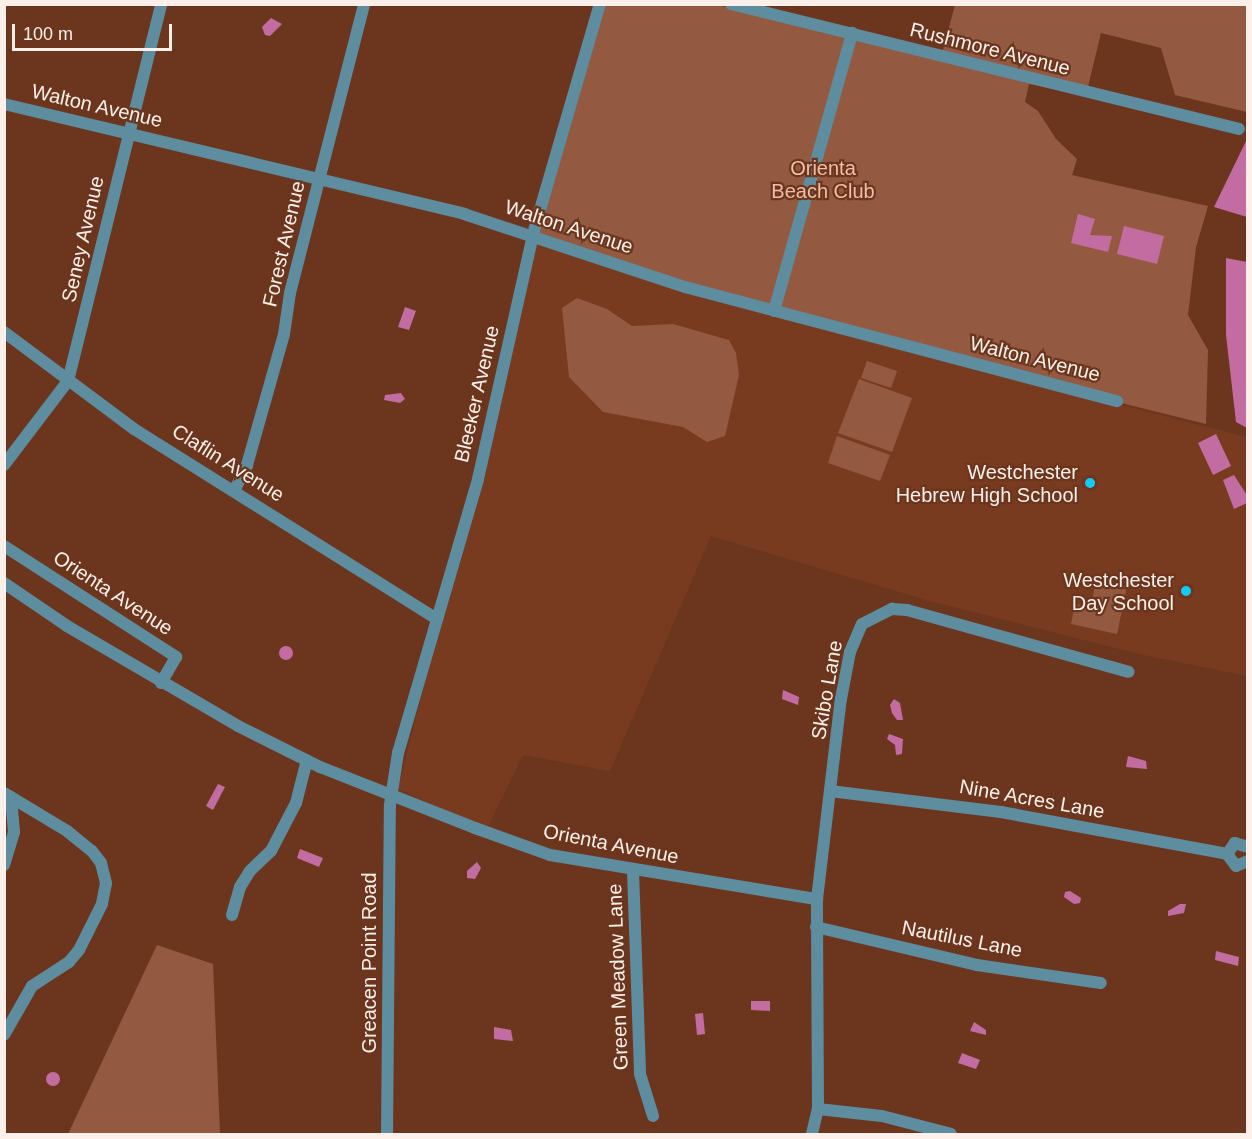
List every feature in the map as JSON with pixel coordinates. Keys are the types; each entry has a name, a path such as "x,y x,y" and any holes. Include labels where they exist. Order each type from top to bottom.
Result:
{"street":[{"name":"Seney Avenue","path":"4,465 68,381 161,4"},
{"name":"Forest Avenue","path":"234,491 247,465 284,334 290,292 364,4"},
{"name":"Bleeker Avenue","path":"392,793 398,753 478,478 533,234 600,4"},
{"name":"Rushmore Avenue","path":"731,4 1239,129"},
{"path":"774,311 852,33"},
{"name":"Walton Avenue","path":"4,104 320,177 533,234 685,287 1118,401"},
{"name":"Claflin Avenue","path":"4,332 134,429 437,619"},
{"name":"Orienta Avenue","path":"4,546 176,657 161,683"},
{"name":"Orienta Avenue","path":"4,583 161,683 307,760 550,855 633,871 817,899"},
{"name":"Skibo Lane","path":"817,899 850,652 867,618 892,609 907,610 1129,672"},
{"path":"232,915 240,887 250,871 271,851 296,803 307,760"},
{"name":"Nine Acres Lane","path":"830,792 1001,812 1227,854 1236,866 1248,861"},
{"name":"Greacen Point Road","path":"387,1134 392,793"},
{"path":"4,1035 32,986 69,962 87,936 102,904 105,875 101,863 67,831 8,795"},
{"path":"4,865 14,832 8,795"},
{"name":"Nine Acres Lane","path":"1227,854 1235,843 1248,847"},
{"name":"Green Meadow Lane","path":"633,871 640,1074 653,1116"},
{"path":"812,1134 818,1109 817,899"},
{"name":"Nautilus Lane","path":"816,927 977,965 1101,983"},
{"path":"818,1109 882,1116 951,1134"}],"shaded area":[{"path":"271,18 282,24 270,36 265,35 262,27"},
{"path":"1247,139 1248,217 1214,207"},
{"path":"1078,214 1095,219 1090,235 1112,236 1108,252 1071,243"},
{"path":"1124,226 1164,236 1157,264 1117,254"},
{"path":"537,236 782,319 1247,437 1247,676 1139,654 930,601 711,536 610,771 523,755 487,829 398,789"},
{"path":"1226,258 1247,262 1247,428 1236,422 1226,335"},
{"path":"405,307 416,311 409,330 398,327"},
{"path":"401,393 405,399 400,403 384,400 385,395"},
{"path":"1216,434 1231,466 1213,475 1198,443"},
{"path":"1234,475 1248,497 1247,503 1234,509 1223,480"},
{"path":"286,646 291,648 293,653 291,658 286,660 281,658 279,653 281,648"},
{"path":"783,690 799,697 798,705 782,699"},
{"path":"894,699 900,703 903,720 897,720 892,713 890,705"},
{"path":"889,734 903,739 902,754 896,755 895,745 887,739"},
{"path":"1128,756 1146,761 1147,769 1126,767"},
{"path":"218,784 225,787 213,810 206,806"},
{"path":"300,849 323,858 319,867 297,858"},
{"path":"477,862 481,868 475,879 467,878 467,871"},
{"path":"1070,891 1081,898 1080,903 1074,904 1064,897 1065,892"},
{"path":"1180,904 1186,904 1184,913 1168,916 1168,911"},
{"path":"1216,951 1239,957 1238,966 1215,960"},
{"path":"751,1001 770,1001 770,1011 751,1010"},
{"path":"703,1013 705,1034 697,1035 695,1014"},
{"path":"974,1022 986,1030 986,1035 970,1031"},
{"path":"494,1027 511,1030 513,1041 494,1039"},
{"path":"962,1053 980,1060 976,1069 958,1063"},
{"path":"50,1072 56,1072 60,1079 56,1086 50,1086 46,1082 46,1076"}],"green space":[{"name":"Orienta Beach Club","path":"603,5 718,5 940,61 955,5 1247,5 1247,112 1175,95 1161,48 1101,33 1086,95 1029,84 1025,102 1038,111 1056,139 1077,159 1072,175 1208,206 1196,247 1188,315 1208,350 1206,424 782,319 537,236"},
{"path":"577,298 607,309 632,326 673,324 729,340 736,353 739,375 725,436 707,442 683,427 603,412 569,377 562,308"},
{"path":"867,361 897,371 891,388 861,378"},
{"path":"859,379 912,398 892,452 838,433"},
{"path":"837,436 890,455 880,481 828,463"},
{"path":"1096,580 1127,586 1117,634 1071,624 1075,604 1091,607"},
{"path":"157,945 213,964 220,1134 68,1134"}],"place":[{"name":"Westchester Hebrew High School","path":"1090,483"},
{"name":"Westchester Day School","path":"1186,591"}]}
